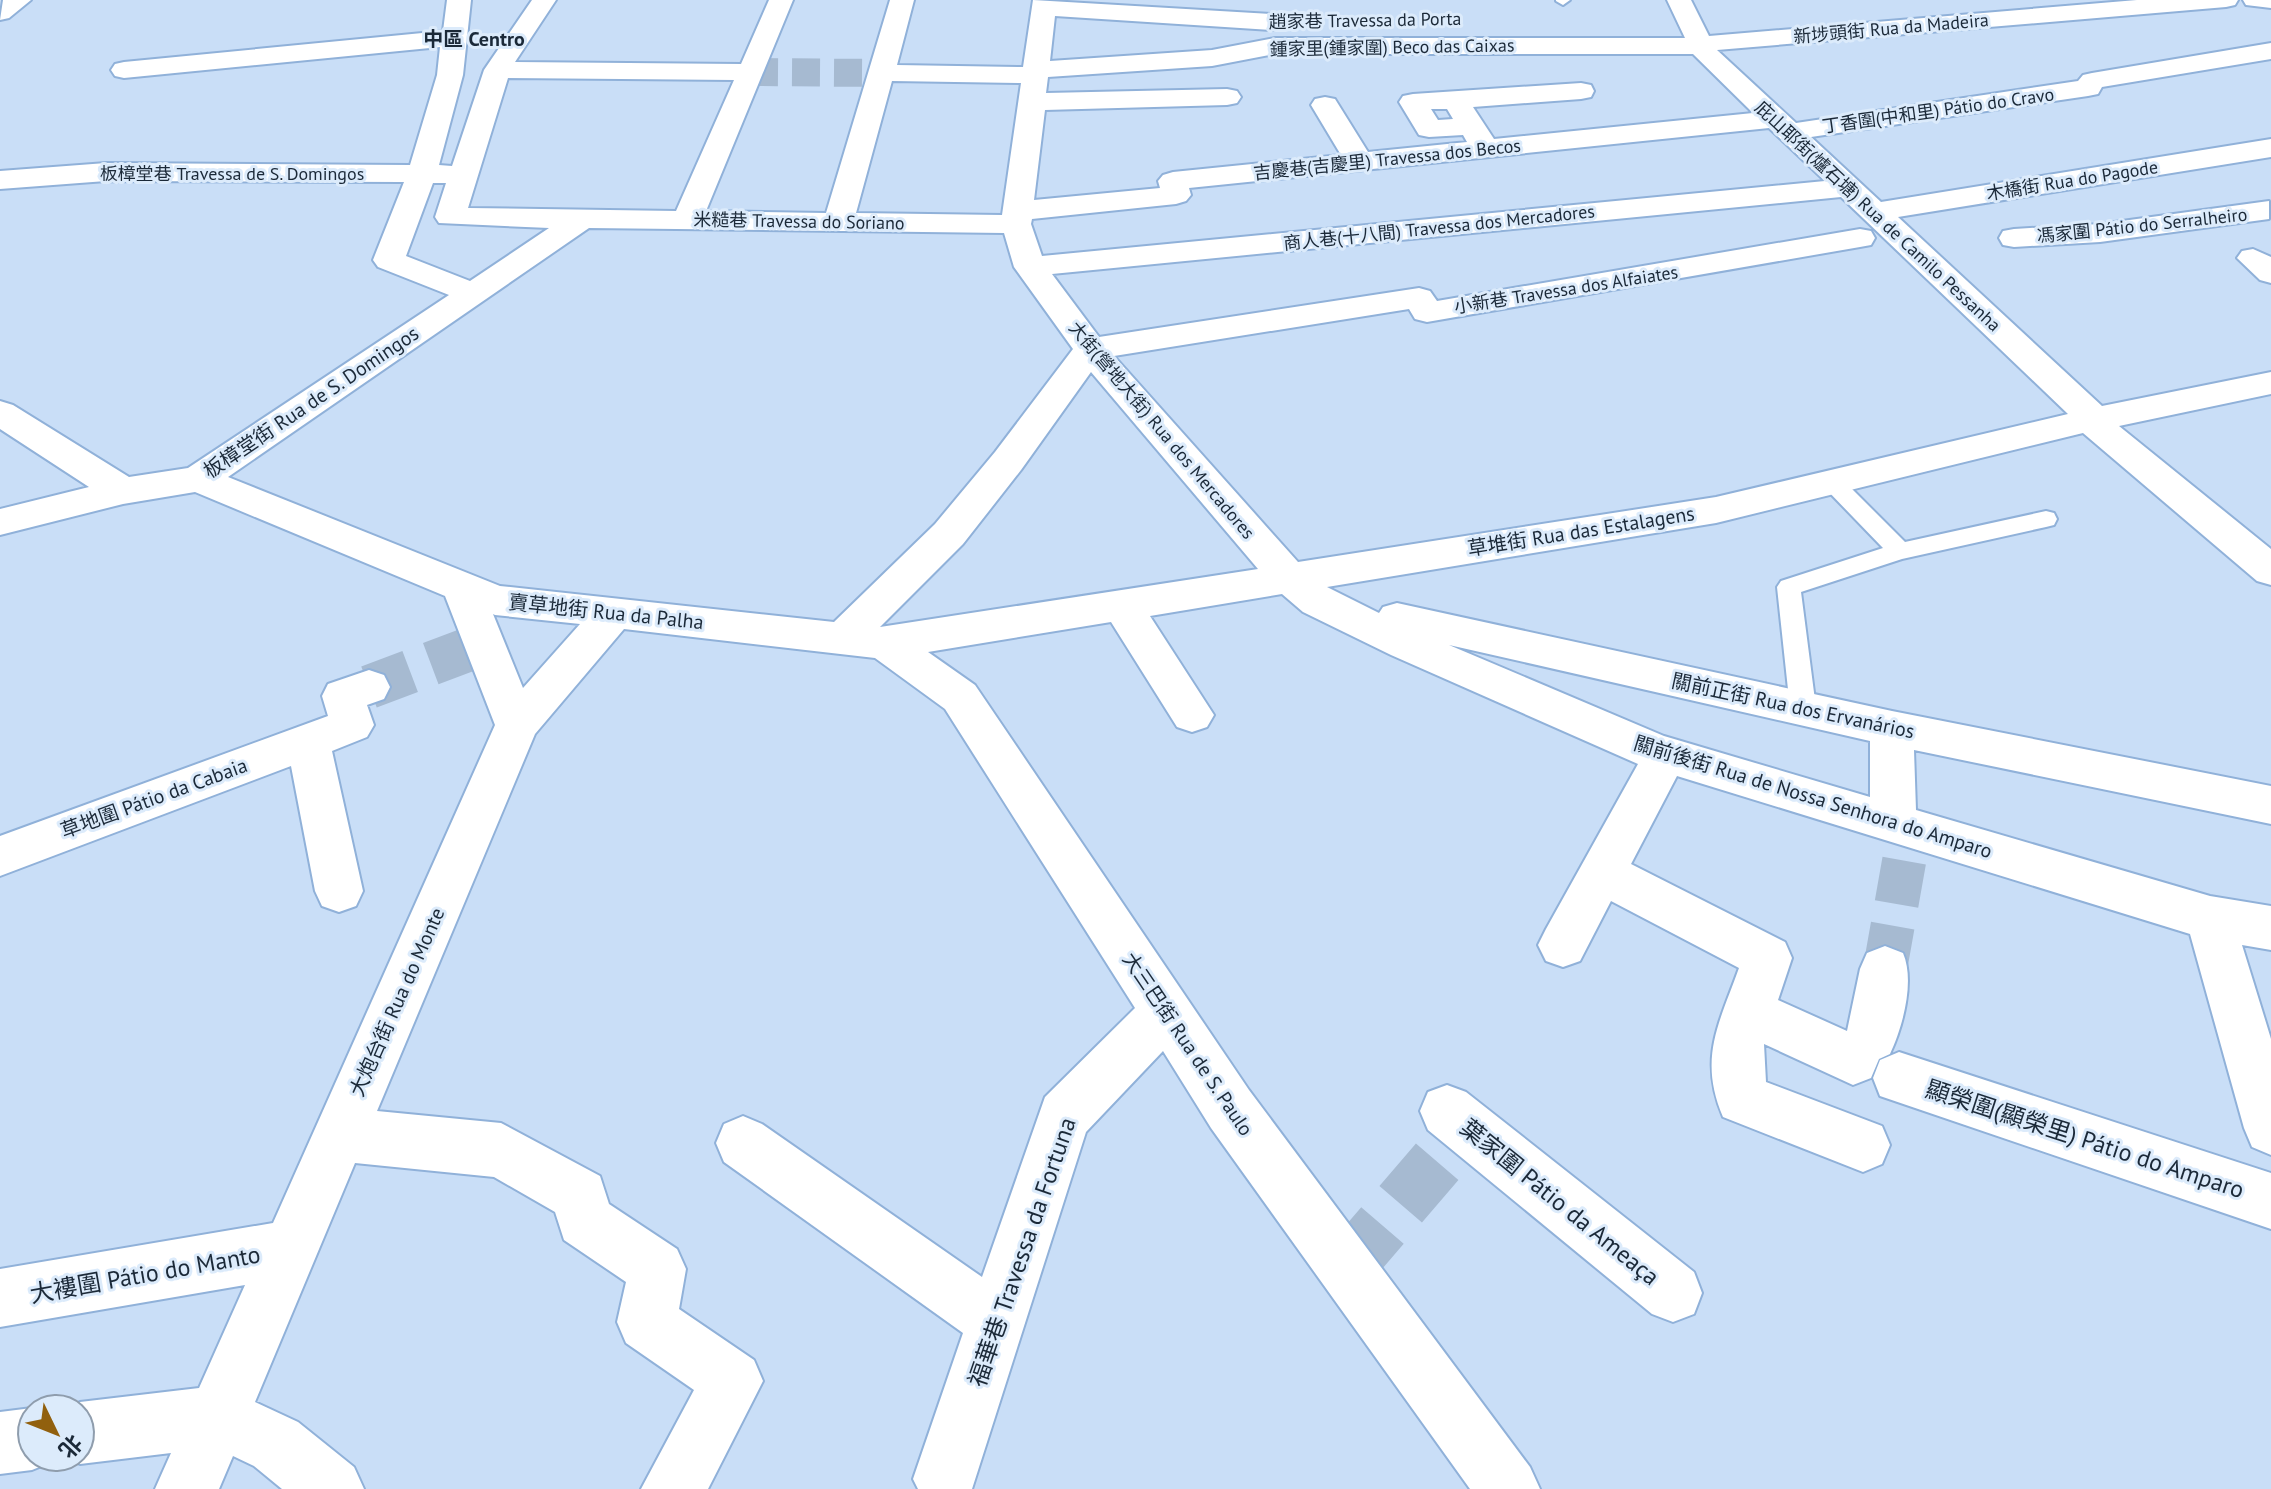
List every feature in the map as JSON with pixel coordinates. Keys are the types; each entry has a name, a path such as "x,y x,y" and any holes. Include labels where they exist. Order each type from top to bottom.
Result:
{"street":[{"path":"0,13 19,0"},
{"path":"459,0 450,75 422,174 389,260 473,293"},
{"path":"464,174 497,70 544,0"},
{"path":"687,220 781,0"},
{"path":"839,221 902,0"},
{"name":"新埗頭街 Rua da Madeira","path":"1701,45 2226,0"},
{"name":"趙家巷 Travessa da Porta","path":"1044,4 1271,22 1328,20"},
{"name":"大街(營地大街) Rua dos Mercadores","path":"1044,4 1016,218 1030,267 1090,349 1302,588"},
{"path":"1656,17 1683,8"},
{"name":"庇山耶街(爐石塘) Rua de Camilo Pessanha","path":"1683,8 1701,45 1847,188 1866,225 2271,571"},
{"path":"124,70 454,38"},
{"name":"鍾家里(鍾家圍) Beco das Caixas","path":"881,73 1036,72 1212,58 1275,46 1701,45"},
{"name":"丁香圍(中和里) Pátio do Cravo","path":"1782,126 2088,88 2092,81 2271,51"},
{"path":"497,70 750,72"},
{"path":"1479,137 1429,129 1413,102 1581,91"},
{"path":"1031,102 1227,97"},
{"path":"1455,100 1479,137"},
{"path":"1325,105 1359,162"},
{"name":"吉慶巷(吉慶里) Travessa dos Becos","path":"1016,218 1176,195 1173,181 1359,162 1479,137 1782,126"},
{"name":"木橋街 Rua do Pagode","path":"1866,225 2126,172 2266,153"},
{"name":"板樟堂巷 Travessa de S. Domingos","path":"0,180 106,172 464,174"},
{"path":"2126,172 2193,220"},
{"name":"米糙巷 Travessa do Soriano","path":"464,174 450,217 839,221 1016,218"},
{"name":"商人巷(十八間) Travessa dos Mercadores","path":"1030,267 1847,188"},
{"name":"馮家圍 Pátio do Serralheiro","path":"2014,238 2100,233 2269,210"},
{"name":"板樟堂街 Rua de S. Domingos","path":"0,522 123,491 198,479 582,219"},
{"name":"小新巷 Travessa dos Alfaiates","path":"1090,349 1419,298 1427,312 1866,225"},
{"path":"865,640 1008,461 1090,349"},
{"path":"2254,387 2271,418"},
{"name":"草堆街 Rua das Estalagens","path":"865,640 1121,604 1302,588 1716,510 2093,420 2254,387"},
{"path":"0,413 123,491"},
{"name":"賣草地街 Rua da Palha","path":"198,479 495,600 865,640"},
{"path":"461,586 517,725"},
{"name":"關前正街 Rua dos Ervanários","path":"1302,588 1892,728 2271,805"},
{"name":"關前後街 Rua de Nossa Senhora do Amparo","path":"1302,588 1406,644 1666,754 2210,918 2271,928"},
{"path":"1121,604 1192,715"},
{"name":"大炮台街 Rua do Monte","path":"187,1489 517,725 614,613"},
{"name":"大三巴街 Rua de S. Paulo","path":"865,640 960,697 1230,1109 1508,1489"},
{"name":"草地圍 Pátio da Cabaia","path":"0,856 352,725 343,696 369,687"},
{"path":"1892,728 1893,822"},
{"path":"308,741 339,891"},
{"path":"1563,945 1666,754"},
{"path":"1602,873 1767,958 1736,1050 1742,1099 1863,1145"},
{"path":"2210,918 2271,1128"},
{"path":"1875,1058 1885,969"},
{"name":"福華巷 Travessa da Fortuna","path":"945,1479 1064,1116 1166,1012"},
{"name":"顯榮圍(顯榮里) Pátio do Amparo","path":"1749,1012 2271,1201"},
{"name":"葉家圍 Pátio da Ameaça","path":"1447,1111 1673,1293"},
{"path":"339,1134 501,1150 580,1196 584,1220 657,1269 647,1322 733,1381 673,1489"},
{"path":"743,1143 997,1322"},
{"name":"大褸圍 Pátio do Manto","path":"0,1298 290,1249"},
{"path":"96,1431 218,1417 276,1444 332,1489"}],"lane":[{"path":"1833,483 1900,551"},
{"path":"1803,708 1789,587 1900,551 2046,519"}],"tunnel":[{"path":"750,72 881,73"},
{"path":"369,687 483,644"},
{"path":"1885,969 1910,828"},
{"path":"1346,1268 1467,1127"}],"district":[{"name":"中區 Centro","path":"474,39"}]}
